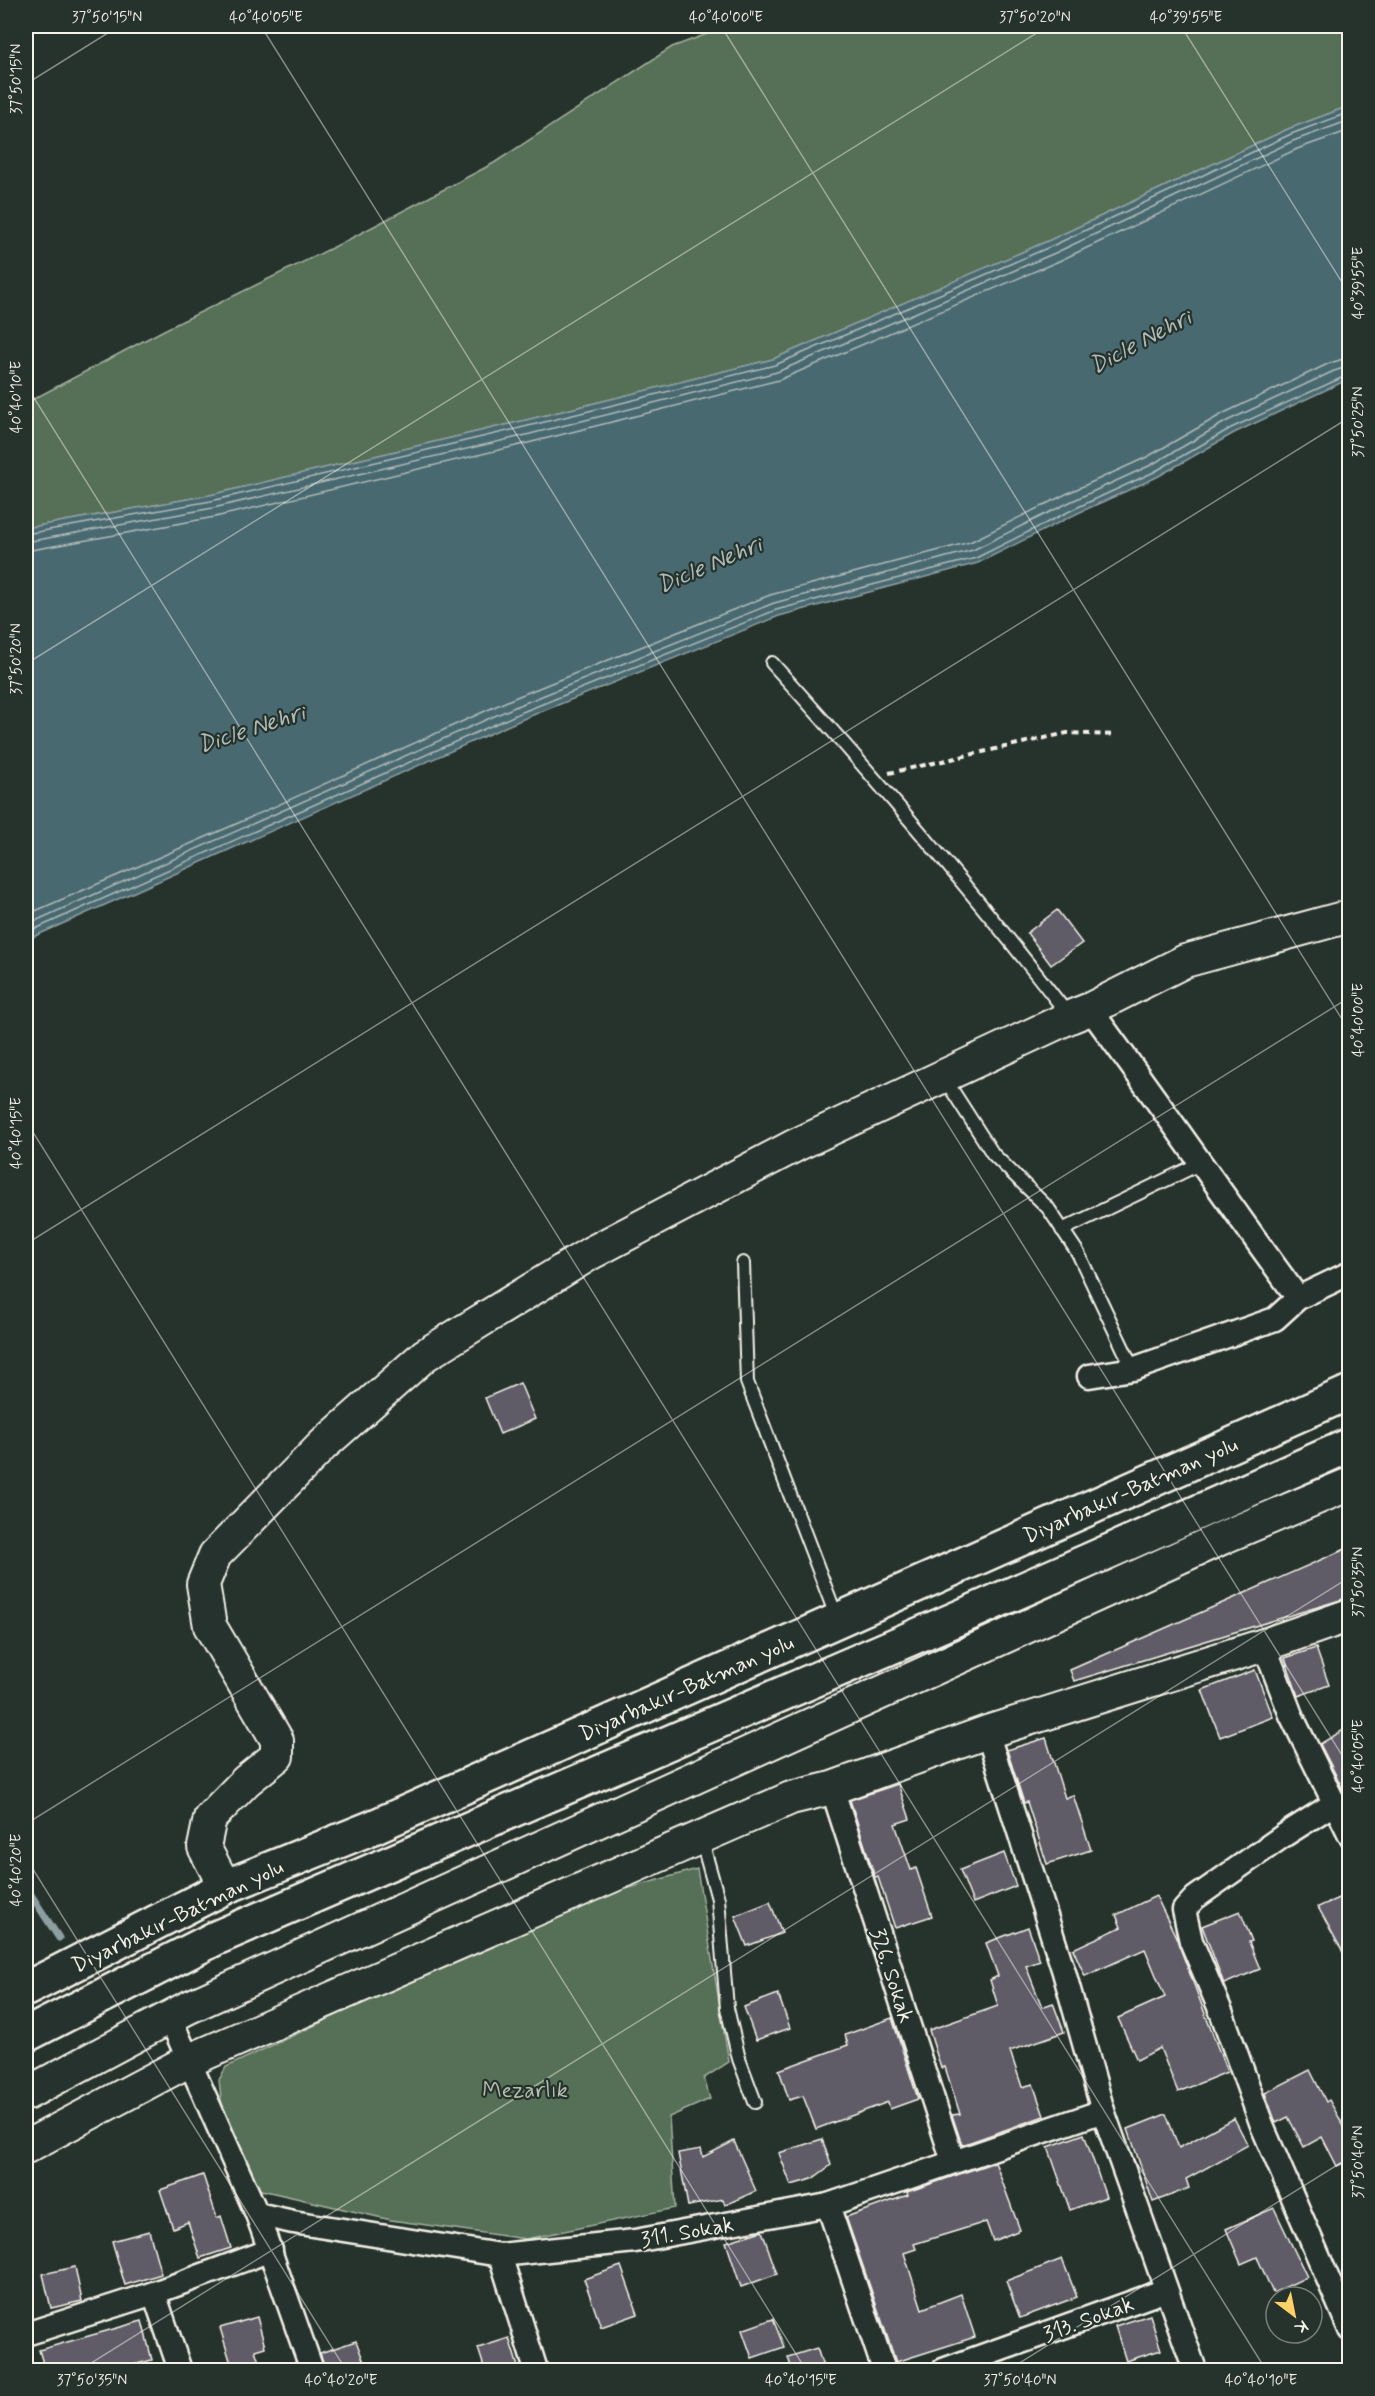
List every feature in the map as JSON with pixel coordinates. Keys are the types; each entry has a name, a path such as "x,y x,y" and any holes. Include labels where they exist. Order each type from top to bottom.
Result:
{"highway":[{"name":"Diyarbakır-Batman yolu","path":"26,1989 225,1887 371,1828 1350,1392"},
{"name":"Diyarbakır-Batman yolu","path":"26,2035 216,1938 972,1612 1350,1445"}],"street":[{"path":"225,1887 204,1847 210,1818 246,1781 277,1756 277,1740 210,1626 203,1584 215,1555 323,1445 425,1355 591,1253 796,1145 1080,1013 1185,961 1350,916"},
{"path":"1080,1013 1201,1163 1298,1298"},
{"path":"1089,1376 1133,1370 1275,1319 1298,1298 1350,1273"},
{"path":"26,2094 170,2018 431,1897 1213,1542 1350,1484"},
{"path":"26,2147 188,2061 791,1798 832,1788 987,1732 1264,1645 1350,1615"},
{"path":"1264,1645 1291,1715 1350,1835"},
{"path":"987,1732 1064,1972 1104,2111 1195,2370"},
{"name":"326. Sokak","path":"832,1788 953,2162"},
{"path":"1335,1803 1283,1836 1195,1898 1184,1910 1191,1941 1222,2014 1263,2128 1350,2330"},
{"path":"170,2018 257,2214 312,2370"},
{"name":"311. Sokak","path":"257,2214 500,2255 635,2241 828,2205 1104,2111"},
{"path":"828,2205 884,2370"},
{"path":"26,2334 154,2294 271,2250"},
{"path":"500,2255 536,2370"},
{"name":"313. Sokak","path":"943,2370 1166,2290"},
{"path":"154,2294 180,2370"}],"lane":[{"path":"772,663 873,776 1002,929 1080,1013"},
{"path":"943,1076 993,1154 1047,1208 1078,1253 1133,1370"},
{"path":"1062,1230 1201,1163"},
{"path":"743,1263 747,1382 837,1619"},
{"path":"701,1837 718,1899 727,2008 739,2060 755,2102"}],"path":[{"path":"873,776 1067,733 1115,735"}],"green space":[{"path":"729,26 1349,26 1349,106 1288,129 1050,240 773,359 210,495 26,528 26,403 164,330 342,243 494,163 672,47"},
{"name":"Mezarlık","path":"697,1869 729,2062 704,2078 710,2099 669,2117 675,2208 526,2239 391,2220 257,2189 222,2107 219,2080 226,2067 573,1904"}],"water":[{"name":"Dicle Nehri","path":"1349,106 1349,379 1234,433 1157,477 978,563 779,616 523,719 26,940 26,528 210,495 773,359 1050,240 1288,129"}],"building":[{"path":"1057,910 1082,943 1051,965 1027,933"},
{"path":"520,1383 535,1419 500,1434 485,1398"},
{"path":"1350,1547 1350,1597 1074,1681 1070,1670"},
{"path":"1316,1648 1329,1685 1298,1696 1285,1658"},
{"path":"1255,1670 1273,1717 1220,1737 1202,1690"},
{"path":"1350,1726 1350,1803 1320,1744"},
{"path":"1046,1738 1065,1798 1073,1795 1091,1850 1047,1864 1007,1750"},
{"path":"898,1784 910,1819 895,1824 911,1870 916,1868 932,1916 895,1928 878,1877 875,1877 850,1800"},
{"path":"1004,1853 1016,1886 973,1903 960,1870"},
{"path":"1350,1893 1350,1965 1318,1907"},
{"path":"1156,1896 1176,1937 1227,2072 1178,2092 1160,2048 1137,2060 1118,2018 1165,1997 1145,1949 1085,1976 1073,1949 1121,1927 1116,1915"},
{"path":"770,1902 782,1933 747,1946 735,1916"},
{"path":"1240,1911 1260,1969 1224,1984 1202,1926"},
{"path":"1028,1927 1040,1961 1026,1966 1042,2007 1053,2003 1064,2032 1010,2051 1022,2087 1033,2084 1044,2116 962,2145 952,2115 960,2114 945,2067 941,2068 929,2030 998,2006 990,1980 998,1976 986,1943"},
{"path":"778,1994 790,2028 756,2040 744,2007"},
{"path":"892,2018 918,2099 890,2109 888,2102 816,2129 803,2096 789,2100 779,2070 848,2045 845,2035"},
{"path":"1310,2070 1326,2102 1329,2100 1350,2137 1350,2160 1337,2166 1322,2137 1304,2147 1288,2117 1276,2123 1265,2093"},
{"path":"1166,2114 1179,2148 1234,2118 1248,2145 1186,2179 1189,2188 1153,2202 1128,2129"},
{"path":"1084,2134 1106,2197 1070,2210 1048,2147"},
{"path":"822,2139 831,2165 812,2179 791,2185 779,2153"},
{"path":"734,2141 756,2191 725,2205 723,2199 688,2206 678,2153 701,2149 703,2157"},
{"path":"995,2162 1020,2230 993,2241 986,2222 914,2244 916,2249 904,2253 922,2309 961,2294 975,2337 896,2362 846,2217 908,2195 907,2192"},
{"path":"203,2175 217,2218 221,2216 231,2248 200,2258 188,2222 173,2228 160,2190"},
{"path":"1274,2208 1307,2277 1290,2285 1269,2285 1257,2257 1241,2264 1226,2229"},
{"path":"149,2231 161,2274 125,2285 112,2241"},
{"path":"762,2231 777,2274 741,2287 726,2242"},
{"path":"1062,2259 1077,2297 1020,2318 1006,2281"},
{"path":"621,2266 638,2314 601,2327 584,2279"},
{"path":"75,2267 82,2301 51,2308 43,2274"},
{"path":"1150,2315 1161,2350 1126,2361 1115,2326"},
{"path":"257,2317 265,2347 255,2350 262,2370 233,2370 220,2328"},
{"path":"773,2319 784,2347 752,2358 742,2330"},
{"path":"142,2321 152,2360 114,2370 45,2370 39,2350"},
{"path":"509,2338 519,2370 485,2370 478,2348"},
{"path":"356,2341 367,2370 326,2370 320,2353"},
{"path":"817,2348 824,2370 792,2370 788,2357"}],"waterway":[{"path":"26,1887 59,1938"}]}
